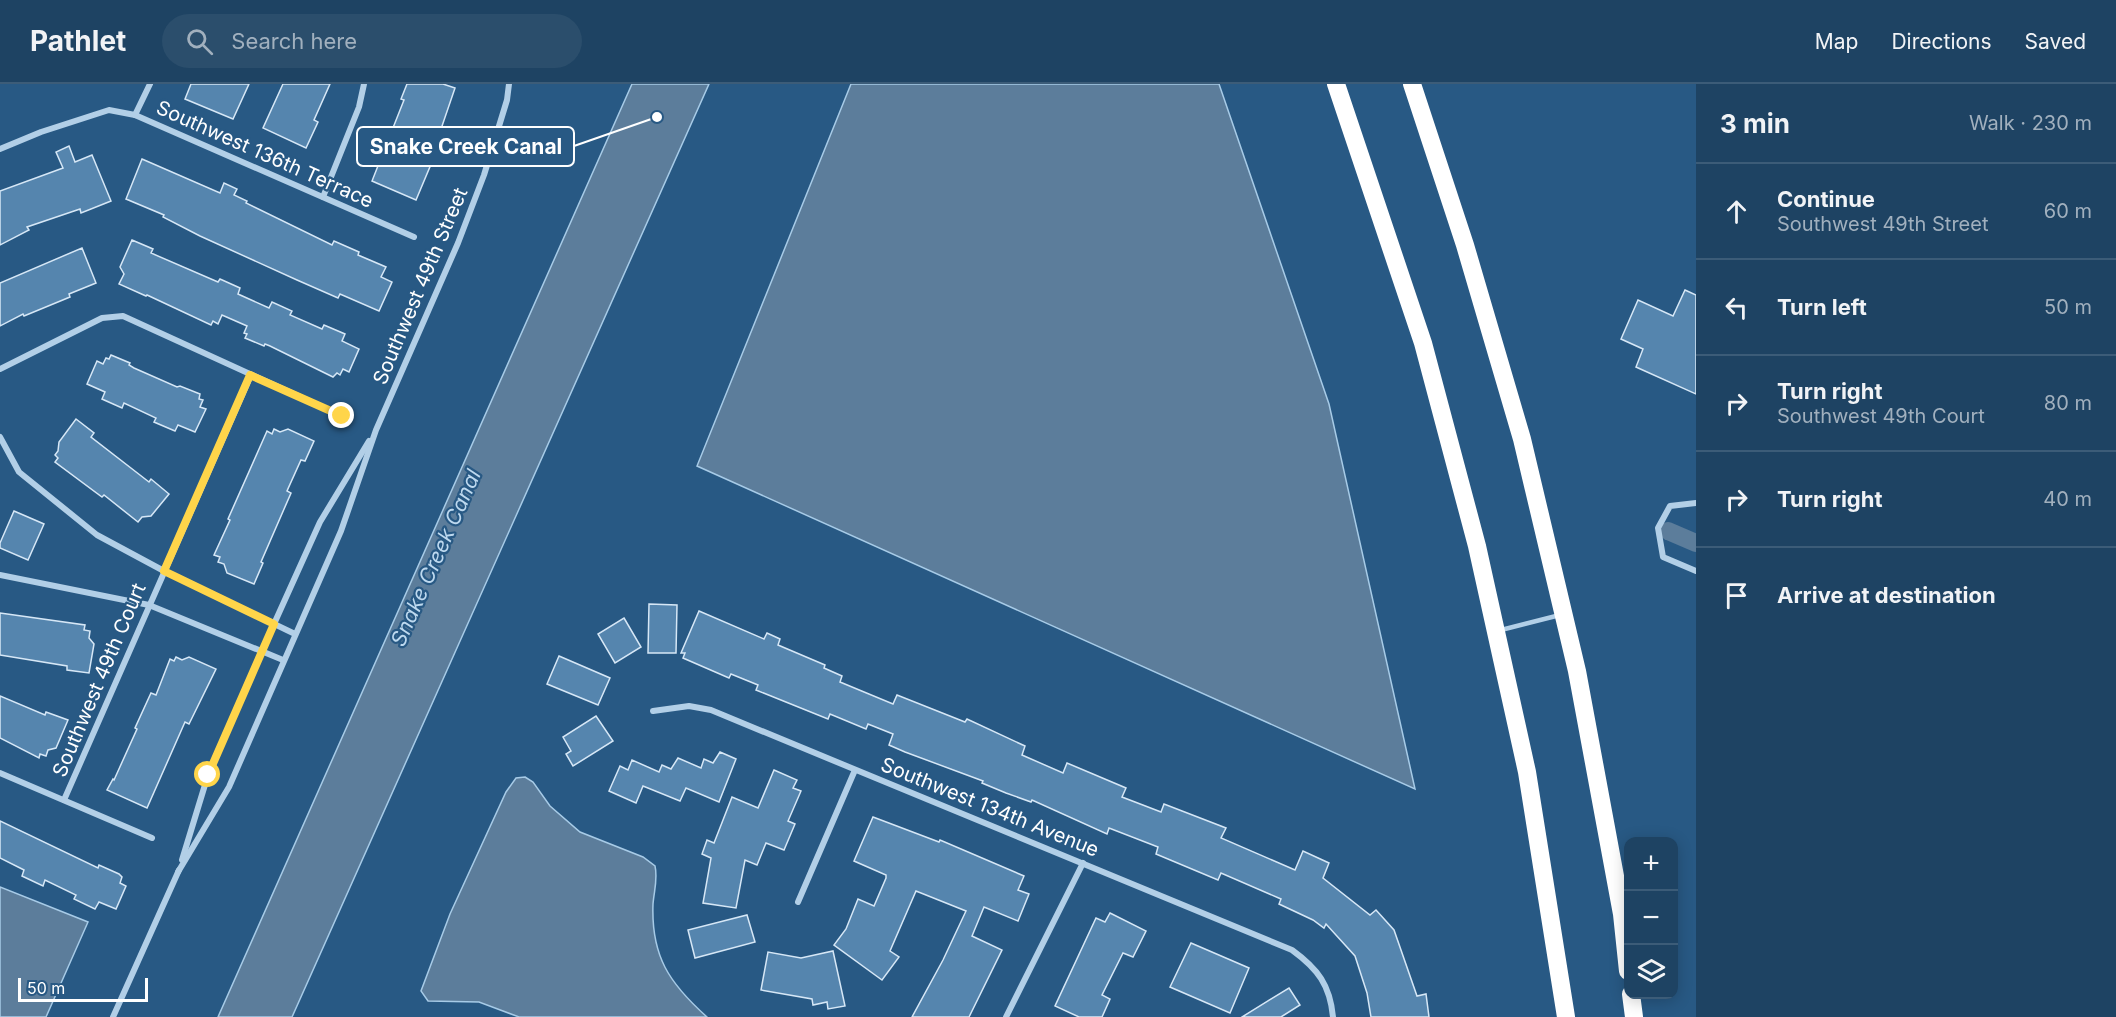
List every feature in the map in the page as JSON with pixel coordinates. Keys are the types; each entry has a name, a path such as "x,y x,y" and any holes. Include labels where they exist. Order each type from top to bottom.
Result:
{"highway":[{"path":"1336,84 1423,343 1477,546 1527,772 1566,1017"},
{"path":"1412,84 1465,245 1522,439 1577,671 1626,945"},
{"path":"1632,999 1634,1017"}],"street":[{"path":"135,115 150,84"},
{"path":"323,197 359,108 364,84"},
{"name":"Southwest 49th Street","path":"113,1017 178,872 229,787 341,531 376,430 458,243 484,175 507,100 509,84"},
{"name":"Southwest 136th Terrace","path":"0,149 41,132 109,110 135,115 414,237"},
{"path":"0,369 102,318 123,316 342,416"},
{"name":"Southwest 49th Court","path":"64,800 250,375"},
{"name":"Southwest 49th Street","path":"178,872 208,775 274,624 320,522 376,430"},
{"path":"0,437 20,472 97,535 164,571 296,633"},
{"path":"1696,503 1670,506 1658,528 1663,557 1696,571"},
{"path":"0,575 149,605 283,660"},
{"name":"Southwest 134th Avenue","path":"653,711 688,706 711,710 1292,950 1308,962 1323,980 1331,1000 1333,1017"},
{"path":"798,902 855,770"},
{"path":"0,773 152,838"},
{"path":"1006,1017 1083,863"}],"lane":[{"path":"1496,631 1563,615"}],"water":[{"path":"632,84 709,84 292,1017 218,1017"},
{"path":"851,84 1219,84 1329,404 1415,789 697,466"},
{"path":"525,777 533,782 550,806 580,832 643,857 655,866 653,922 659,954 682,992 707,1017 519,1017 479,1002 428,1001 421,991 450,914 506,792 516,778"},
{"path":"0,887 88,922 46,1017 0,1017"}],"building":[{"path":"191,84 249,84 233,119 185,99"},
{"path":"283,84 330,84 314,120 318,122 306,148 263,128"},
{"path":"407,84 443,84 455,88 441,129 449,132 436,163 432,162 416,200 372,181 404,100 401,99"},
{"path":"69,146 75,162 92,155 111,201 81,213 80,209 27,227 29,230 0,245 0,191 63,168 56,152"},
{"path":"142,159 220,193 224,183 237,189 234,195 247,201 246,203 332,245 334,241 386,267 381,277 392,282 379,311 340,294 338,298 297,280 200,236 163,217 164,215 126,199"},
{"path":"132,240 153,249 151,253 218,282 220,279 240,288 238,294 269,308 272,302 292,311 290,315 322,329 324,325 345,334 342,341 359,349 349,372 343,369 340,375 337,373 333,377 270,346 265,344 264,346 245,338 247,334 244,333 247,326 222,315 218,324 213,321 211,325 119,284 124,274 120,267"},
{"path":"82,248 96,283 69,294 70,297 24,316 23,314 0,326 0,283"},
{"path":"1685,290 1696,295 1696,394 1636,367 1643,349 1621,339 1638,300 1673,316"},
{"path":"111,355 177,387 180,386 200,394 199,399 203,400 200,407 206,409 195,432 178,425 175,431 154,422 156,418 124,403 122,408 102,399 105,392 87,384 97,361 103,364"},
{"path":"76,419 94,433 91,437 149,482 151,479 169,494 151,516 142,517 138,522 104,495 102,497 55,462 58,458 55,455 59,442"},
{"path":"274,429 280,432 288,429 314,441 305,461 301,460 287,491 291,493 261,562 263,563 254,584 227,573 224,564 218,562 220,557 214,555 267,431 272,434"},
{"path":"14,511 44,524 28,560 0,548"},
{"path":"649,604 677,605 676,653 648,653"},
{"path":"699,611 764,639 767,633 780,639 778,645 825,665 824,668 842,676 840,682 893,704 897,695 965,722 967,719 1025,746 1022,755 1063,773 1067,763 1126,788 1122,797 1161,812 1164,804 1226,828 1221,838 1295,870 1303,851 1329,863 1323,878 1370,915 1376,910 1394,930 1417,996 1426,994 1429,1017 1371,1017 1367,993 1355,956 1326,924 1324,928 1313,920 1279,904 1281,899 1221,873 1218,880 1156,854 1158,847 1109,828 1107,834 1032,800 1031,802 1006,793 982,783 983,781 905,752 889,745 893,734 868,724 866,729 830,714 828,719 756,690 758,685 731,674 729,678 683,658 685,653 681,653"},
{"path":"0,613 85,625 84,630 90,631 89,638 94,644 89,673 67,670 67,666 0,655"},
{"path":"624,618 641,647 615,663 598,634"},
{"path":"559,656 610,678 598,705 547,684"},
{"path":"176,657 182,660 189,657 216,669 189,724 185,722 147,808 107,790 114,780 151,693 156,695 170,659 174,661"},
{"path":"0,696 45,715 46,712 68,720 56,748 48,750 46,756 40,754 39,758 0,738"},
{"path":"596,716 613,741 573,766 566,754 571,751 563,737"},
{"path":"720,752 736,759 719,802 686,788 680,801 643,786 636,803 609,791 620,766 628,770 632,760 659,772 662,765 671,769 678,758 701,768 704,759 713,763"},
{"path":"774,770 797,780 793,788 801,791 788,821 795,824 784,850 766,843 757,865 745,860 736,908 703,903 711,858 702,854 707,840 714,843 732,797 758,808"},
{"path":"873,817 939,842 940,840 1024,876 1018,890 1029,894 1018,921 984,907 972,936 1002,950 969,1017 912,1017 966,911 916,891 890,951 899,957 882,980 834,945 846,929 858,899 874,906 886,878 886,875 854,861"},
{"path":"0,821 98,868 99,865 119,874 122,877 120,883 126,886 116,909 99,902 95,909 74,899 76,895 45,880 43,886 22,876 24,870 0,858"},
{"path":"1110,913 1146,931 1133,957 1123,953 1102,995 1110,999 1102,1017 1079,1017 1055,1006 1096,918 1105,922"},
{"path":"747,915 755,942 695,958 688,930"},
{"path":"1191,943 1249,968 1230,1013 1170,987"},
{"path":"833,951 845,1006 828,1009 827,1002 813,1005 812,999 761,990 768,952 801,958"},
{"path":"1289,988 1300,1005 1281,1017 1242,1017"}],"waterway":[{"path":"1668,531 1696,543"}],"place":[{"name":"Snake Creek Canal","path":"657,117"}],"route":[{"path":"208,775 274,624 164,571 250,375 342,416"}]}
